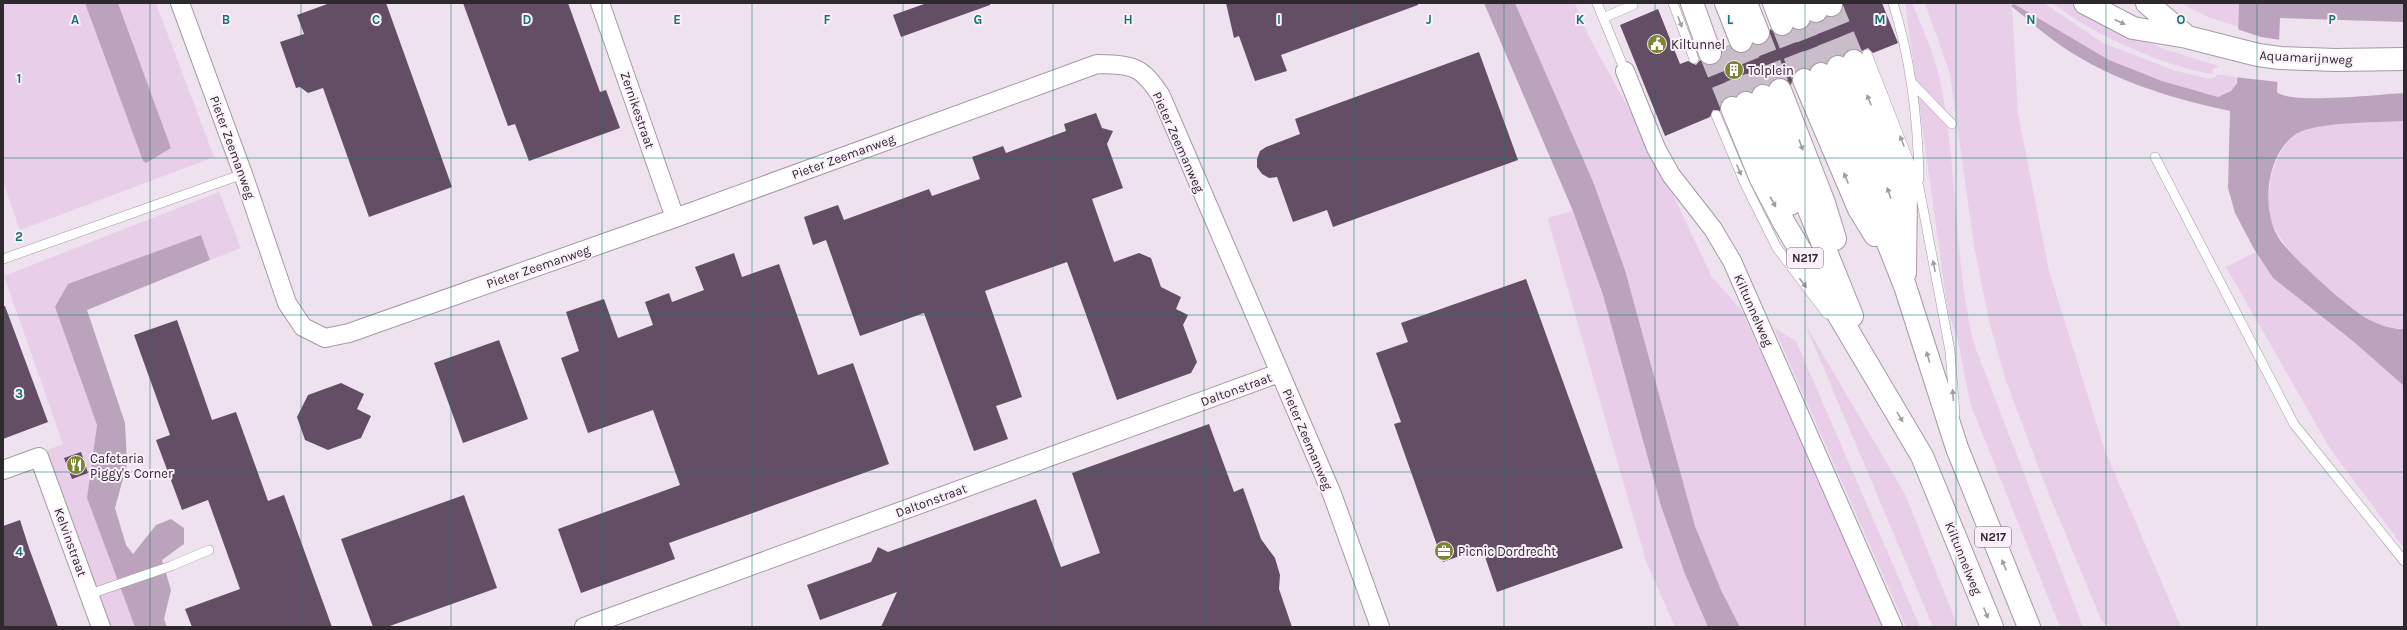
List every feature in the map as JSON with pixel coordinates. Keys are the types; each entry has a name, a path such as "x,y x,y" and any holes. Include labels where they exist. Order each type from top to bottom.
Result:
{"main road":[{"path":"1692,3 1725,46"},
{"path":"1707,3 1725,46"},
{"path":"1725,46 1726,3"},
{"path":"1725,46 1746,3"},
{"path":"1774,3 1809,10"},
{"name":"Aquamarijnweg","path":"2085,3 2133,28 2187,36 2258,55 2297,59 2404,59"},
{"name":"Aquamarijnweg","path":"2147,3 2187,36"},
{"name":"N217","path":"1837,67 1859,209 1905,286"},
{"name":"N217","path":"1837,67 1890,196 1905,286 1957,448 2029,627"},
{"name":"Kiltunnelweg","path":"1880,384 1824,203 1747,102 1761,179 1880,384 1922,456 1992,627"}],"street":[{"name":"Pieter Zeemanweg","path":"180,3 243,174 287,303 303,327 325,338 349,333 675,218 1097,64 1125,65 1148,76 1161,96 1332,494 1380,627"},
{"name":"Zernikestraat","path":"600,3 675,218"},
{"name":"Kiltunnelweg","path":"1625,71 1656,148 1671,175 1713,229 1732,261 1893,627"},
{"name":"Daltonstraat","path":"584,627 1279,373"},
{"name":"Kelvinstraat","path":"3,470 39,456 101,627"}],"lane":[{"name":"Kiltunnelweg","path":"1597,3 1625,71"},
{"path":"1603,18 1633,5 1632,3"},
{"path":"1673,3 1725,46"},
{"path":"1893,3 1905,47 1911,82 1918,144 1919,187"},
{"name":"N217","path":"1837,67 1919,187 1950,352 1957,448"},
{"path":"1911,82 1952,124"},
{"path":"2155,157 2294,424 2404,561"},
{"path":"3,259 243,174"},
{"path":"90,594 111,585 171,566 209,550"}],"shaded area":[{"path":"3,3 85,3 143,161 171,148 118,3 156,3 214,157 20,230 3,182"},
{"path":"85,3 118,3 171,148 146,163 143,161"},
{"path":"1484,3 1515,3 1594,184 1625,270 1695,526 1721,590 1740,627 1708,627 1685,574 1661,506 1603,295 1573,211"},
{"path":"1515,3 1575,3 1589,37 1649,145 1712,277 1742,311 1800,437 1884,627 1740,627 1721,590 1695,526 1625,270 1594,184"},
{"path":"1905,3 1912,3 1924,31 1940,80 1950,146 1962,279 1974,344 2083,627 2060,627 1970,403 1958,340 1948,312"},
{"path":"1925,3 2044,3 2103,43 2176,71 2210,79 2216,77 2217,74 2236,77 2233,88 2218,97 2162,81 2109,60 2014,4 2012,6 2018,114 2049,271 2105,451 2181,627 2113,627 2102,622 2044,482 2006,381 1989,321 1974,246 1950,74"},
{"path":"2052,3 2073,3 2107,24 2164,49 2218,66 2217,68 2213,68 2213,73 2211,74 2191,70 2149,56 2107,37 2069,15"},
{"path":"2180,3 2239,3 2239,27 2208,17"},
{"path":"2239,3 2404,3 2404,22 2280,18 2277,92 2285,96 2299,98 2358,97 2404,93 2404,121 2348,123 2318,127 2296,134 2286,143 2278,154 2269,182 2268,197 2269,211 2278,237 2307,269 2351,308 2363,316 2383,326 2404,329 2404,386 2354,342 2273,278 2254,249 2235,213 2228,188 2230,111 2158,92 2113,75 2091,64 2049,37 2011,6 2014,4 2109,60 2162,81 2218,97 2231,91 2237,83"},
{"path":"2404,121 2404,329 2402,329 2373,322 2344,301 2312,274 2284,244 2270,217 2268,203 2274,166 2283,148 2296,134 2318,127 2348,123"},
{"path":"219,192 241,248 210,260 201,235 55,307 97,425 87,498 135,627 105,627 45,451 63,444 4,276"},
{"path":"1573,211 1603,295 1661,506 1685,574 1708,627 1675,627 1646,561 1548,220 1550,217"},
{"path":"201,235 210,260 87,310 125,423 127,464 115,508 126,545 133,554 156,525 171,519 184,528 184,544 162,560 171,590 164,619 167,627 135,627 87,498 97,425 55,307 68,284"},
{"path":"2256,252 2273,278 2354,342 2404,386 2404,548 2329,447 2226,267"},
{"path":"1805,324 1905,494 1958,627 1933,627"},
{"path":"1774,328 1796,341 1920,627 1906,627"}],"pier":[{"path":"2237,29 2261,37 2281,40 2279,82 2234,77 2234,71 2237,70"}],"building":[{"path":"330,3 386,3 452,187 369,217 323,88 308,93 300,87 296,88 280,42 304,34 297,15"},
{"path":"463,3 568,3 600,92 606,90 620,128 529,161 515,124 508,126"},
{"path":"927,3 990,3 990,5 901,37 893,15"},
{"path":"1226,3 1418,3 1418,5 1281,55 1287,71 1255,81 1239,36 1234,38"},
{"name":"Tolplein","path":"1843,3 1882,3 1898,43 1873,53 1868,48 1862,51 1850,49 1843,56 1833,56 1826,63 1817,62 1810,69 1799,69 1794,73 1791,85 1782,78 1776,78 1769,85 1758,85 1751,92 1742,91 1736,96 1728,96 1722,101 1720,111 1713,110 1710,117 1665,136 1620,25 1658,9 1680,64 1688,61 1696,65 1700,60 1707,65 1714,65 1722,56 1722,48 1729,45 1734,51 1745,53 1753,44 1762,45 1768,41 1770,29 1780,36 1787,36 1793,29 1803,30 1811,22 1820,23 1827,16 1837,16 1842,12"},
{"path":"1479,52 1518,160 1333,227 1327,210 1293,222 1277,177 1269,178 1262,174 1257,167 1257,159 1260,151 1266,147 1300,134 1295,119"},
{"path":"1096,113 1102,128 1113,131 1107,144 1123,188 1092,199 1114,262 1139,253 1151,258 1161,287 1181,297 1176,309 1188,315 1183,325 1197,362 1191,373 1117,400 1067,262 985,291 1022,397 996,406 1008,439 974,451 924,313 860,336 826,240 813,245 804,217 838,205 844,220 929,189 932,196 980,179 972,157 1003,146 1006,153 1066,131 1064,124"},
{"path":"734,253 742,277 779,264 818,375 853,363 889,464 669,543 675,559 581,593 558,529 680,485 653,410 588,433 561,358 579,351 566,312 604,299 618,338 653,325 645,302 669,293 672,302 704,290 695,267"},
{"path":"1526,279 1623,548 1497,592 1482,548 1443,562 1394,424 1401,422 1376,353 1408,342 1401,323"},
{"path":"3,306 5,306 48,422 3,439"},
{"path":"177,320 212,420 236,412 268,501 284,495 332,627 192,627 185,609 240,589 208,500 182,510 156,440 170,435 134,335"},
{"path":"499,340 528,419 463,443 434,363"},
{"path":"341,383 364,394 357,409 371,416 361,438 328,450 305,440 297,417 308,395"},
{"path":"1209,424 1234,492 1243,488 1261,539 1275,558 1280,575 1279,589 1292,627 881,627 897,592 820,620 807,585 871,562 878,547 888,552 1036,499 1061,567 1100,553 1072,473"},
{"path":"81,452 88,473 72,479 64,458"},
{"path":"464,495 497,588 387,627 373,627 341,539"},
{"path":"20,520 58,627 3,627 3,526"}],"tunnel":[{"path":"1831,5 1854,61"},
{"path":"1816,11 1838,67"},
{"path":"1799,18 1821,74"},
{"path":"1782,24 1804,80"},
{"path":"1758,33 1780,90"},
{"path":"1741,41 1763,96"},
{"path":"1724,47 1746,103"},
{"path":"1710,53 1732,108"}],"place":[{"name":"Kiltunnel","path":"1657,44"},
{"name":"Tolplein","path":"1734,70"},
{"name":"Cafetaria Piggy's Corner","path":"76,465"},
{"name":"Picnic Dordrecht","path":"1444,551"}]}
